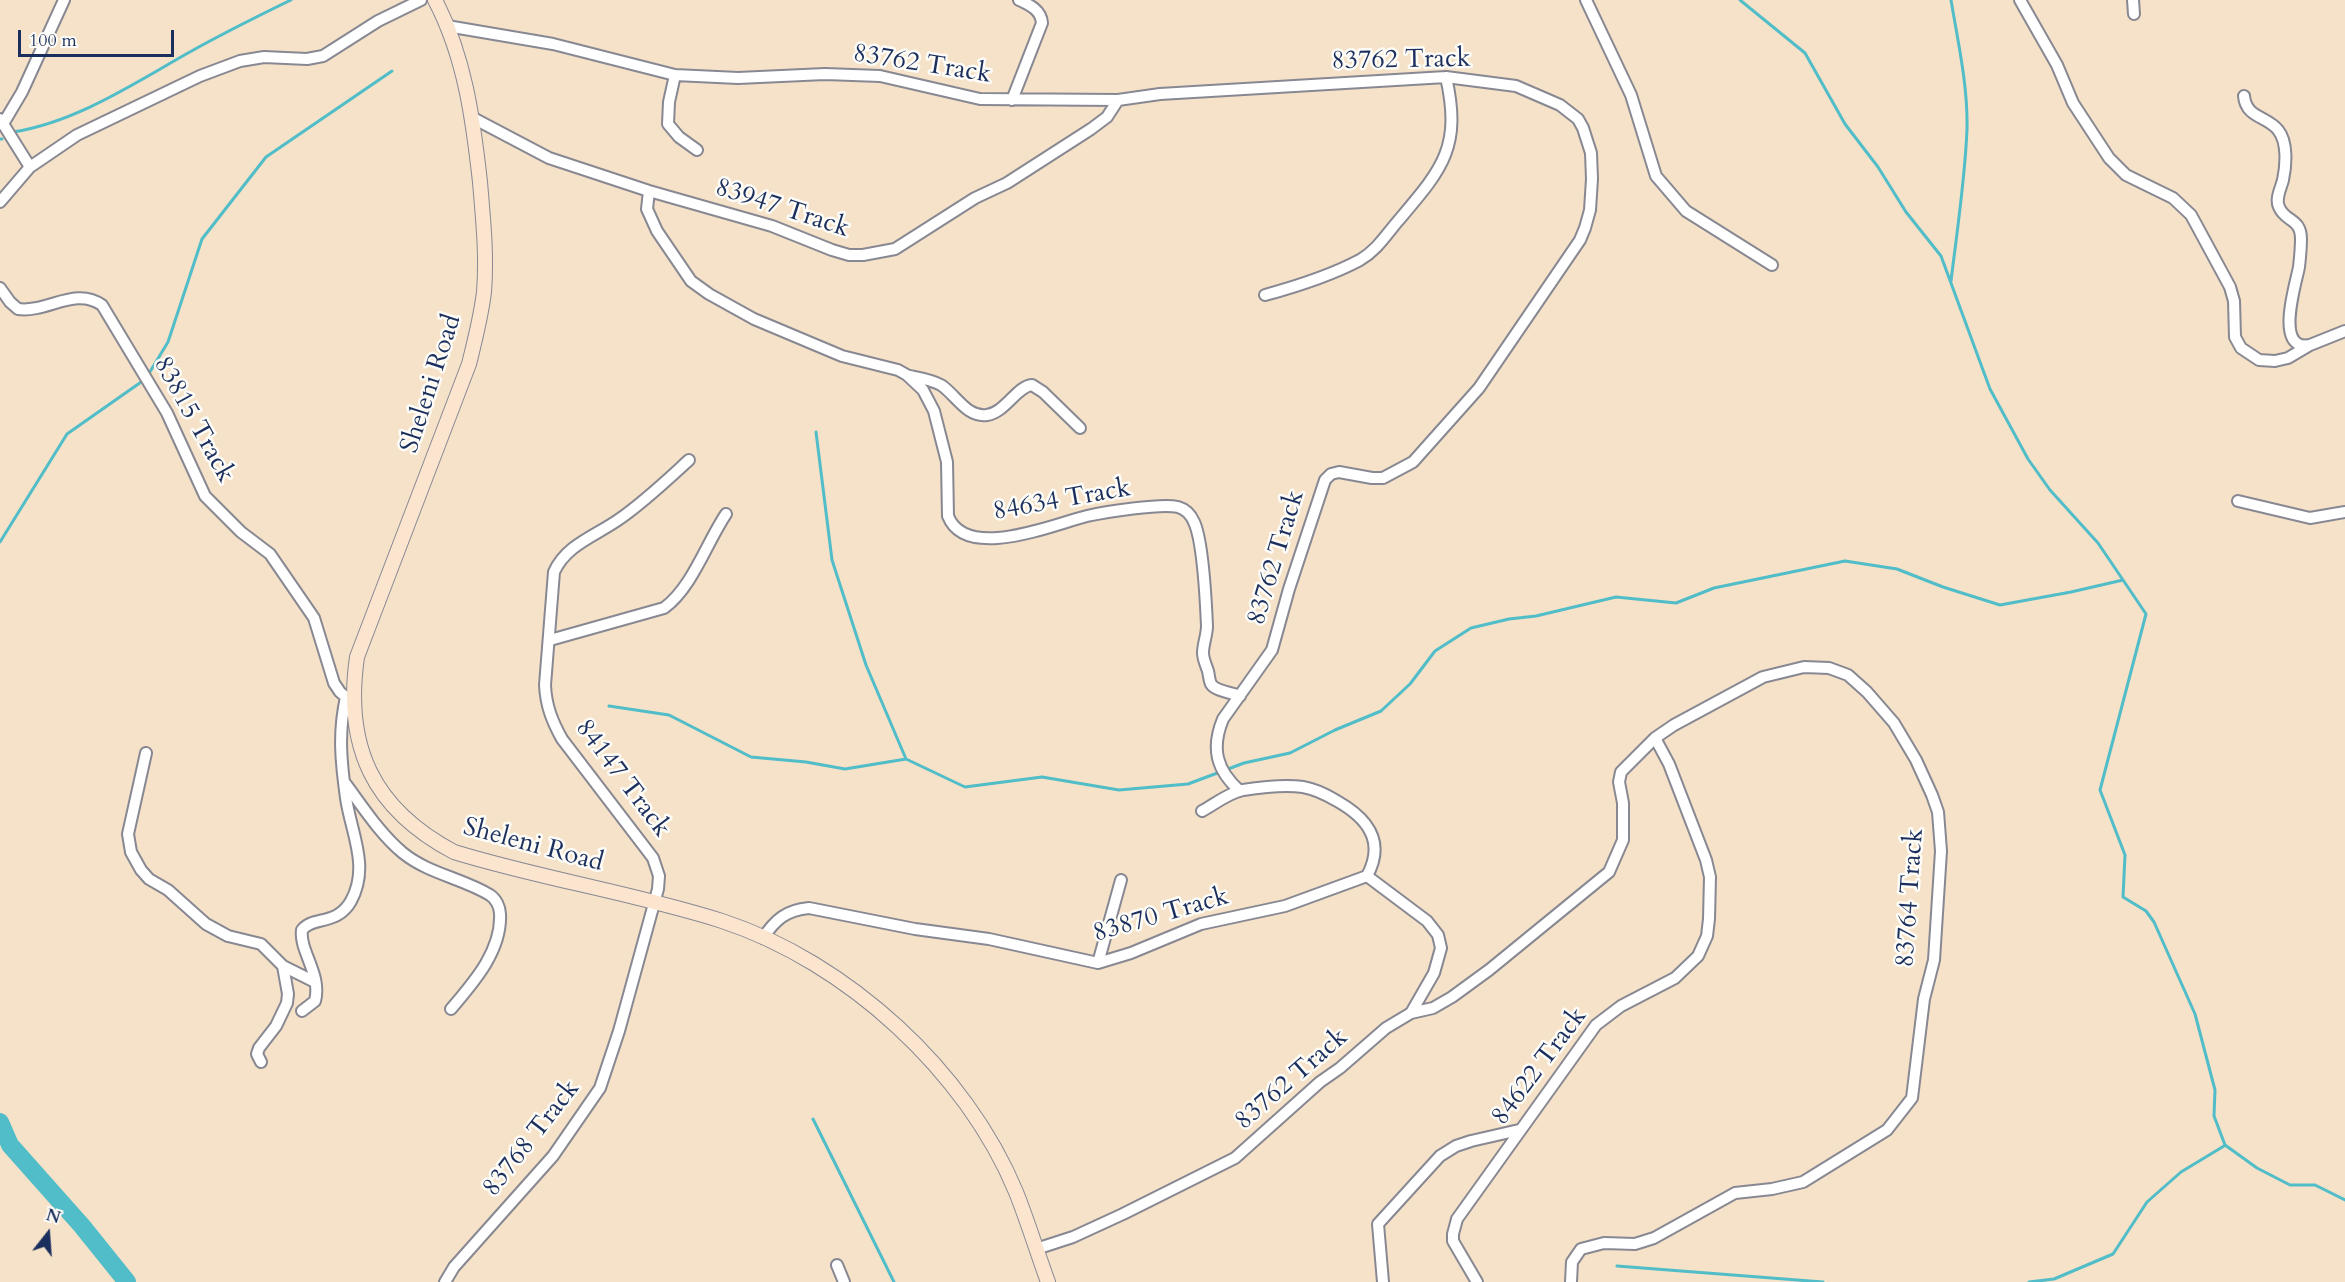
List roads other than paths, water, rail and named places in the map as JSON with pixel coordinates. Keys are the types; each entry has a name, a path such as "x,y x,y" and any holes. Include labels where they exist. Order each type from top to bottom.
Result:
{"street":[{"path":"30,167 2,122 22,92 64,0"},
{"path":"0,202 30,167 77,135 200,76 251,59 307,59 323,56 378,21 421,0"},
{"name":"Sheleni Road","path":"435,0 455,46 473,118 485,236 483,293 479,324 469,364 357,657 349,700 373,779 409,823 431,840 454,852 655,902 725,922 801,957 877,1008 902,1030 948,1079 972,1112 1016,1191 1048,1282"},
{"path":"1012,100 1042,23 1036,10 1019,0"},
{"path":"1586,0 1630,95 1656,176 1686,211 1772,265"},
{"path":"2020,0 2057,65 2073,104 2109,158 2127,175 2173,198 2192,215 2230,287 2234,301 2235,337 2241,348 2255,358 2275,361 2288,358 2310,345 2345,331"},
{"path":"2133,0 2134,14"},
{"name":"83762 Track","path":"447,26 553,44 675,75 749,78 825,74 872,75 980,99 1118,100 1160,94 1446,77 1516,86 1560,105 1578,119 1587,136 1591,153 1592,195 1585,228 1580,240 1479,388 1413,462 1383,478 1339,472 1331,474 1325,480 1289,589 1272,650 1223,719 1219,729 1218,762 1227,779 1240,790"},
{"path":"675,75 669,102 668,124 679,137 697,150"},
{"path":"1265,295 1306,284 1336,272 1362,259 1378,247 1436,176 1450,145 1452,103 1446,77"},
{"path":"2244,96 2250,111 2273,125 2283,138 2285,164 2278,203 2280,210 2298,225 2301,237 2298,268 2290,304 2290,331 2300,345 2310,345"},
{"name":"83947 Track","path":"473,118 549,158 649,191 772,226 849,255 876,254 895,249 975,198 1007,183 1091,129 1107,117 1118,100"},
{"name":"84634 Track","path":"649,191 647,209 657,231 691,280 709,294 754,319 836,353 907,375 922,390 934,411 947,462 948,516 951,524 958,531 970,536 999,538 1035,532 1087,516 1120,511 1168,506 1186,510 1193,520 1198,538 1207,625 1203,654 1210,683 1216,688 1240,696"},
{"name":"83815 Track","path":"0,288 18,309 42,308 79,297 102,305 167,413 205,496 234,526 270,554 314,618 334,683 349,700"},
{"path":"907,375 942,386 966,408 980,415 995,412 1026,387 1032,385 1043,392 1080,428"},
{"name":"84147 Track","path":"655,902 659,876 653,858 562,739 551,720 546,702 545,685 550,640 552,585 558,563 577,544 632,510 689,460"},
{"path":"2238,501 2310,518 2345,512"},
{"path":"550,640 664,608 677,596 726,514"},
{"name":"83764 Track","path":"1411,1012 1433,1008 1461,990 1610,872 1623,840 1623,803 1619,782 1621,772 1655,738 1763,677 1804,667 1829,668 1848,675 1894,723 1916,760 1938,812 1941,851 1934,960 1919,1029 1912,1098 1887,1130 1814,1177 1789,1186 1735,1193 1664,1233 1635,1244 1605,1243 1581,1249 1572,1262 1571,1282"},
{"path":"302,1011 315,1000 313,966 302,937 303,928 308,923 326,921 345,909 354,895 358,881 360,863 358,843 346,799 339,741 341,720 349,700"},
{"name":"84622 Track","path":"1478,1282 1453,1241 1454,1226 1464,1207 1604,1017 1675,978 1698,956 1707,936 1710,888 1706,860 1670,764 1655,738"},
{"path":"146,753 128,834 131,852 149,879 168,890 193,915 221,933 261,944 283,966 315,982"},
{"path":"345,783 383,833 404,854 434,872 489,894 500,910 496,940 486,963 451,1009"},
{"path":"1202,811 1240,790 1288,786 1305,787 1317,791 1348,807 1368,825 1372,833 1374,852 1372,867 1367,876"},
{"name":"83762 Track","path":"1036,1249 1093,1228 1235,1158 1320,1082 1340,1068 1386,1028 1411,1012 1434,973 1439,961 1441,942 1435,929 1427,921 1367,876"},
{"name":"83870 Track","path":"763,938 782,915 795,909 809,908 915,930 988,939 1098,963 1131,953 1200,924 1286,906 1367,876"},
{"path":"1098,963 1121,880"},
{"name":"83768 Track","path":"449,1280 553,1156 600,1088 655,902"},
{"path":"261,1062 257,1054 259,1048 276,1026 287,1004 288,994 283,966"},
{"path":"1383,1282 1378,1224 1440,1156 1456,1146 1471,1141 1519,1130"},
{"path":"837,1265 844,1282"}],"waterway":[{"path":"13,132 36,127 82,111 291,0"},
{"path":"1740,0 1805,53 1845,124 1878,167 1906,212 1941,256 1990,389 2028,459 2050,490 2098,543 2146,614 2100,790 2125,855 2123,897 2146,911 2154,922 2195,1014 2215,1090 2214,1116 2225,1145 2257,1168 2290,1185 2315,1185 2345,1200"},
{"path":"1951,0 1964,80 1967,129 1963,186 1951,281"},
{"path":"148,375 168,342 202,239 266,157 392,71"},
{"path":"0,542 67,434 144,380"},
{"path":"816,432 832,560 866,665 906,759 965,787 1042,777 1119,790 1188,784 1244,763 1290,753 1335,730 1381,711 1410,684 1435,651 1471,628 1509,619 1536,616 1616,597 1676,603 1714,588 1845,561 1897,569 1943,587 2000,605 2123,580"},
{"path":"609,706 669,715 751,757 806,762 845,769 906,759"},
{"path":"813,1119 894,1282"},
{"path":"0,1122 10,1145 82,1226 127,1282"},
{"path":"2029,1282 2054,1279 2113,1254 2147,1202 2181,1172 2224,1146"},
{"path":"1617,1266 1823,1282"}]}
